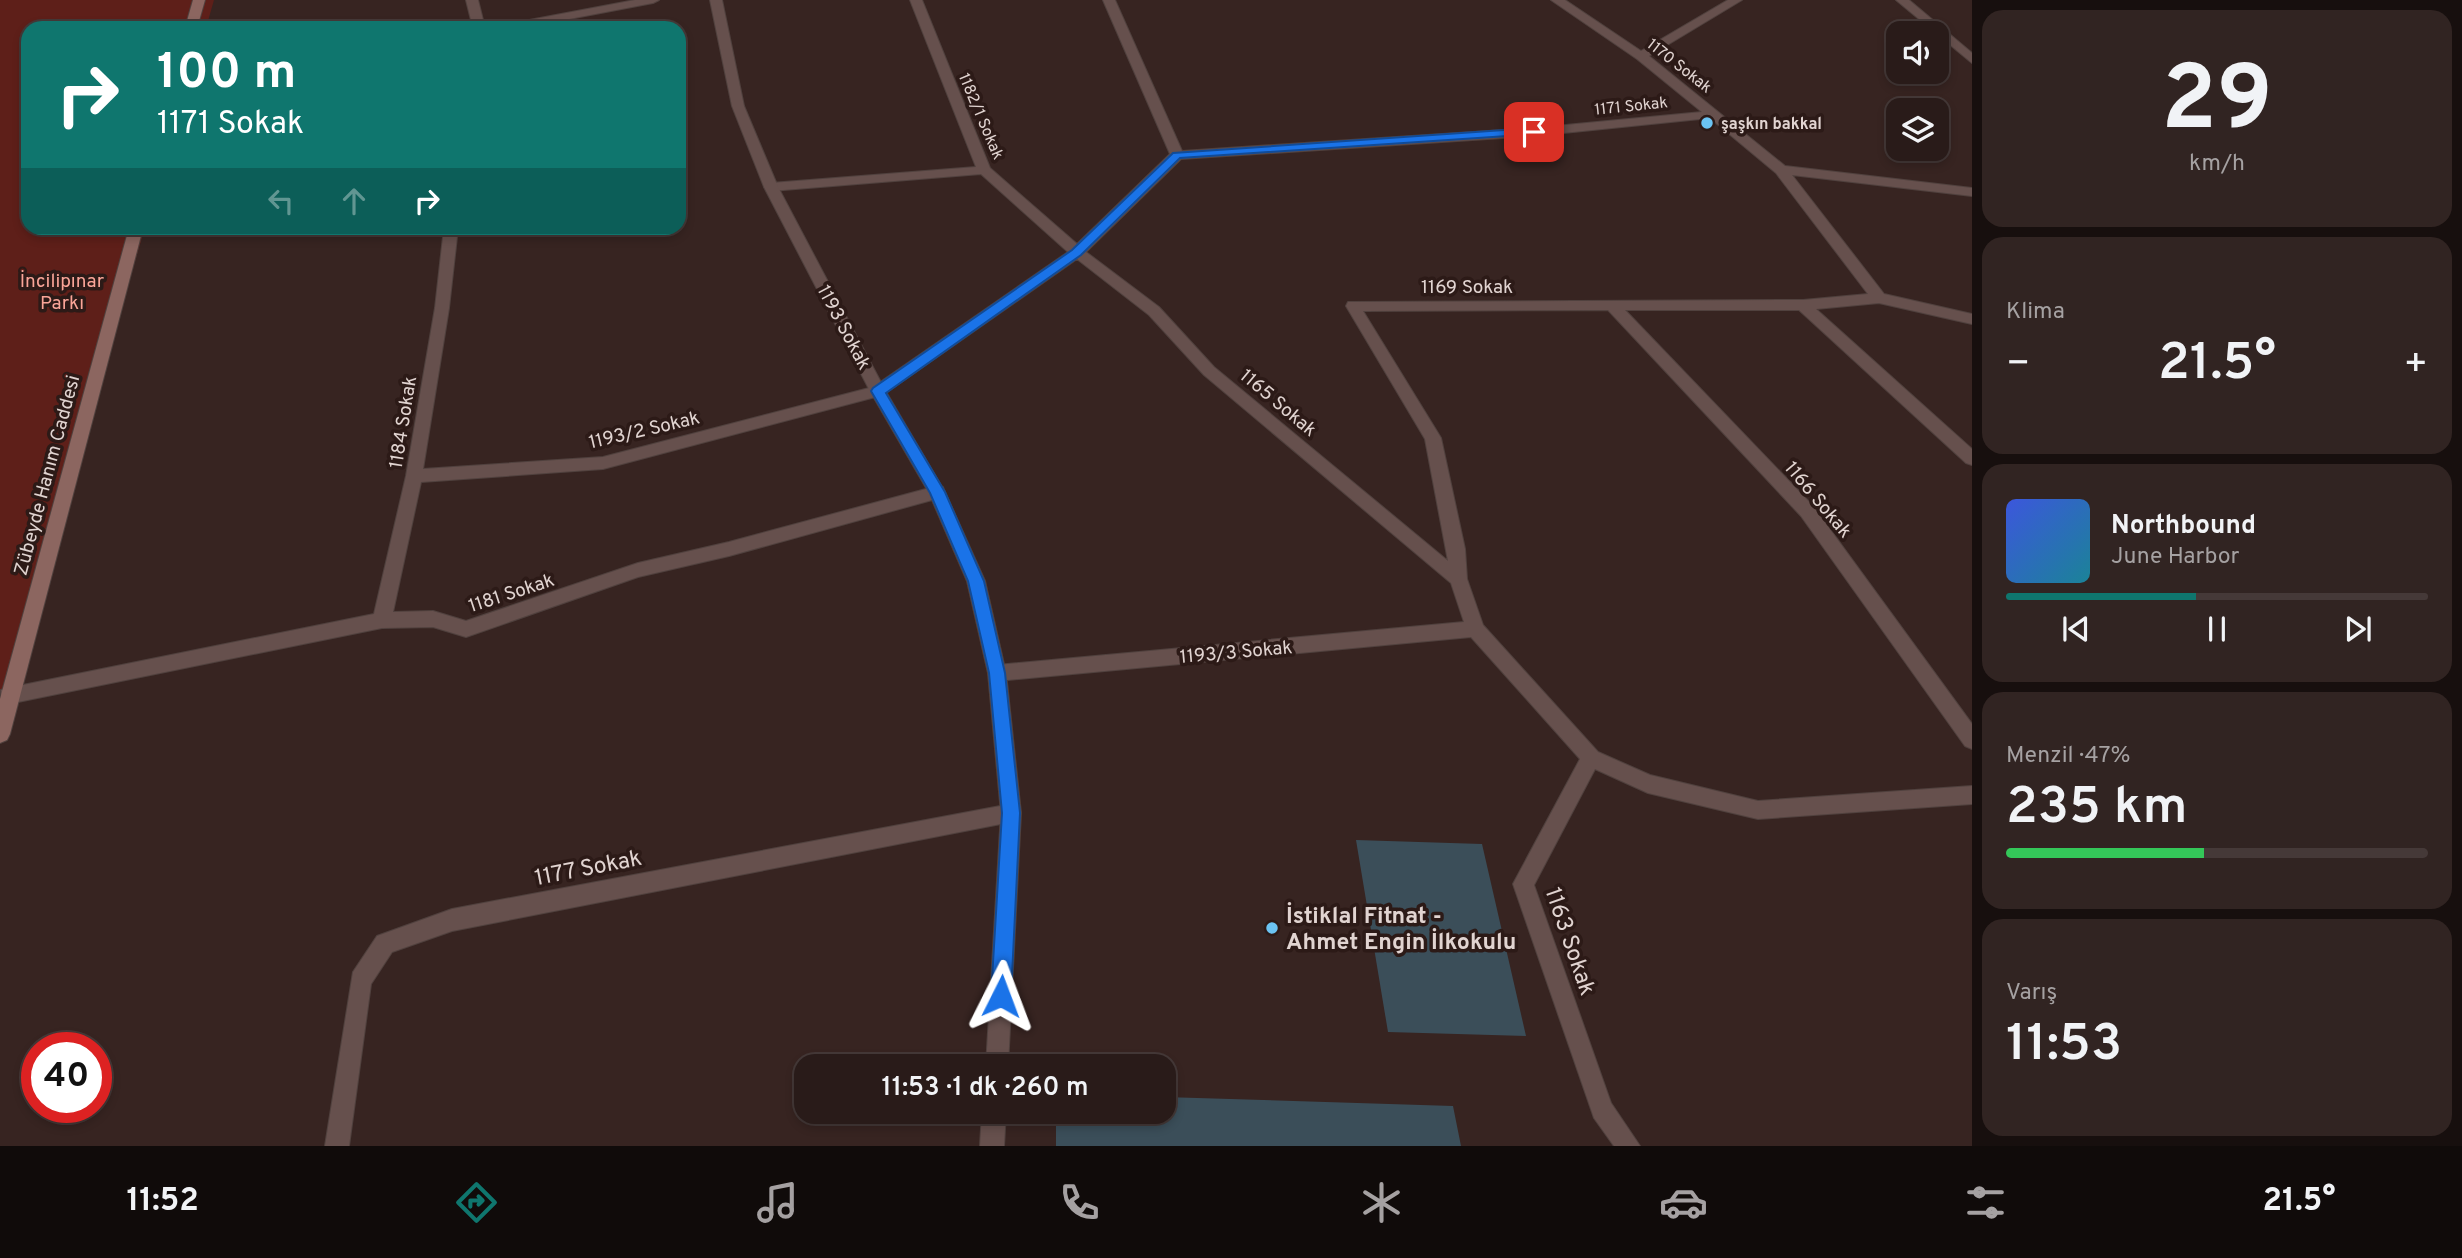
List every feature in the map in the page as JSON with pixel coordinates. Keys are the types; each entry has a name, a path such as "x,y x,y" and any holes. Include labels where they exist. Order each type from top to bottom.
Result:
{"main road":[{"path":"193,21 199,0"},
{"name":"Zübeyde Hanım Caddesi","path":"0,734 8,696 134,235"}],"street":[{"path":"472,0 477,21"},
{"path":"540,21 653,0"},
{"name":"1193 Sokak","path":"716,0 738,106 771,187 878,391 937,492 976,581 997,673 1011,813 998,1054"},
{"name":"1182/1 Sokak","path":"916,0 984,170 1077,253"},
{"path":"878,391 1077,253 1177,155 1109,0"},
{"name":"1170 Sokak","path":"1557,0 1641,56 1782,170 1879,298"},
{"path":"1641,56 1736,0"},
{"path":"1902,0 1972,59"},
{"name":"1171 Sokak","path":"1177,155 1521,133 1715,114"},
{"path":"771,187 984,170"},
{"path":"1782,170 1972,192"},
{"name":"1184 Sokak","path":"382,620 414,476 442,308 450,235"},
{"name":"1165 Sokak","path":"1077,253 1154,311 1209,371 1458,579"},
{"name":"1169 Sokak","path":"1458,579 1456,549 1433,438 1353,306 1803,305 1879,298 1972,319"},
{"name":"1166 Sokak","path":"1611,304 1807,511 1972,740"},
{"path":"1803,305 1972,459"},
{"name":"1193/2 Sokak","path":"414,476 603,463 878,391"},
{"name":"1181 Sokak","path":"8,696 382,620 433,619 466,629 638,570 729,549 937,492"},
{"path":"1458,579 1475,629 1591,758 1648,784 1758,810 1972,796"},
{"name":"1193/3 Sokak","path":"997,673 1475,629"},
{"name":"1163 Sokak","path":"1591,758 1523,884 1602,1110 1628,1146"},
{"name":"1177 Sokak","path":"337,1146 361,980 385,944 453,920 1011,813"},
{"path":"992,1146 993,1124"}],"green space":[{"name":"İncilipınar Parkı","path":"0,0 214,0 208,21 21,21 21,235 143,235 0,707"}],"building":[{"path":"1356,840 1482,844 1526,1036 1388,1032"},
{"path":"1176,1097 1453,1106 1461,1146 1056,1146 1056,1124 1176,1124"}],"place":[{"name":"şaşkın bakkal","path":"1707,123"},
{"name":"İstiklal Fitnat - Ahmet Engin İlkokulu","path":"1272,928"}],"route":[{"path":"1001,996 1011,813 997,673 976,581 937,492 878,391 1077,253 1177,155 1534,132"}]}
